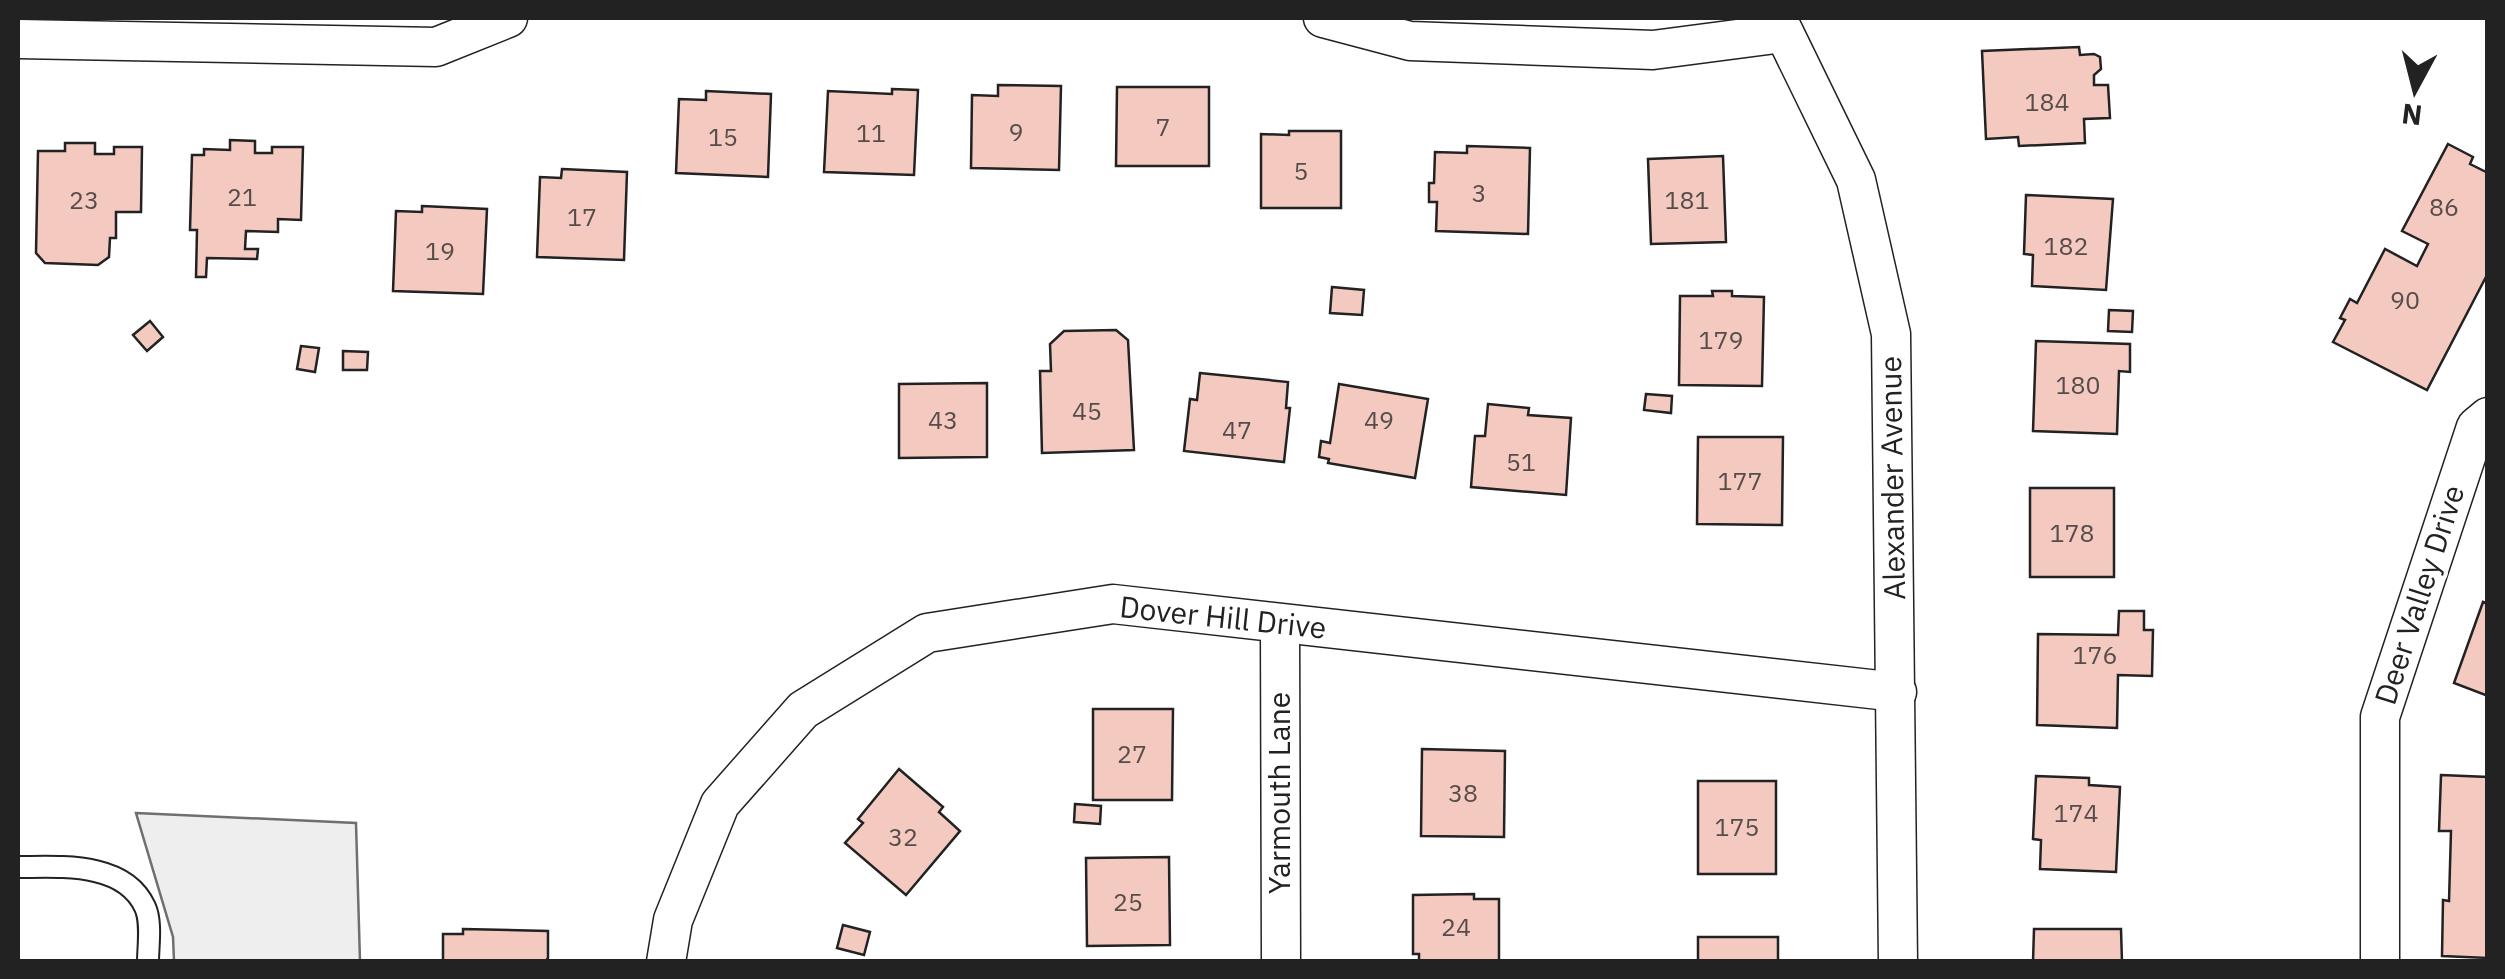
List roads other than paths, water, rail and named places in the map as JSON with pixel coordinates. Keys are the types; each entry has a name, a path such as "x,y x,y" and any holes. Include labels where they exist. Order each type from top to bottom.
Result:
{"street":[{"path":"18,40 436,48 508,18"},
{"path":"1323,18 1410,41 1653,50 1780,25"},
{"name":"Alexander Avenue","path":"1780,25 1856,180 1891,334 1898,962"},
{"name":"Deer Valley Drive","path":"2380,962 2380,717 2476,427 2488,416"},
{"name":"Dover Hill Drive","path":"666,962 673,920 720,804 802,710 927,633 1113,604 1897,692"},
{"name":"Yarmouth Lane","path":"1280,625 1281,962"}],"lane":[{"path":"18,867 78,867 122,880 145,907 148,962"}]}
